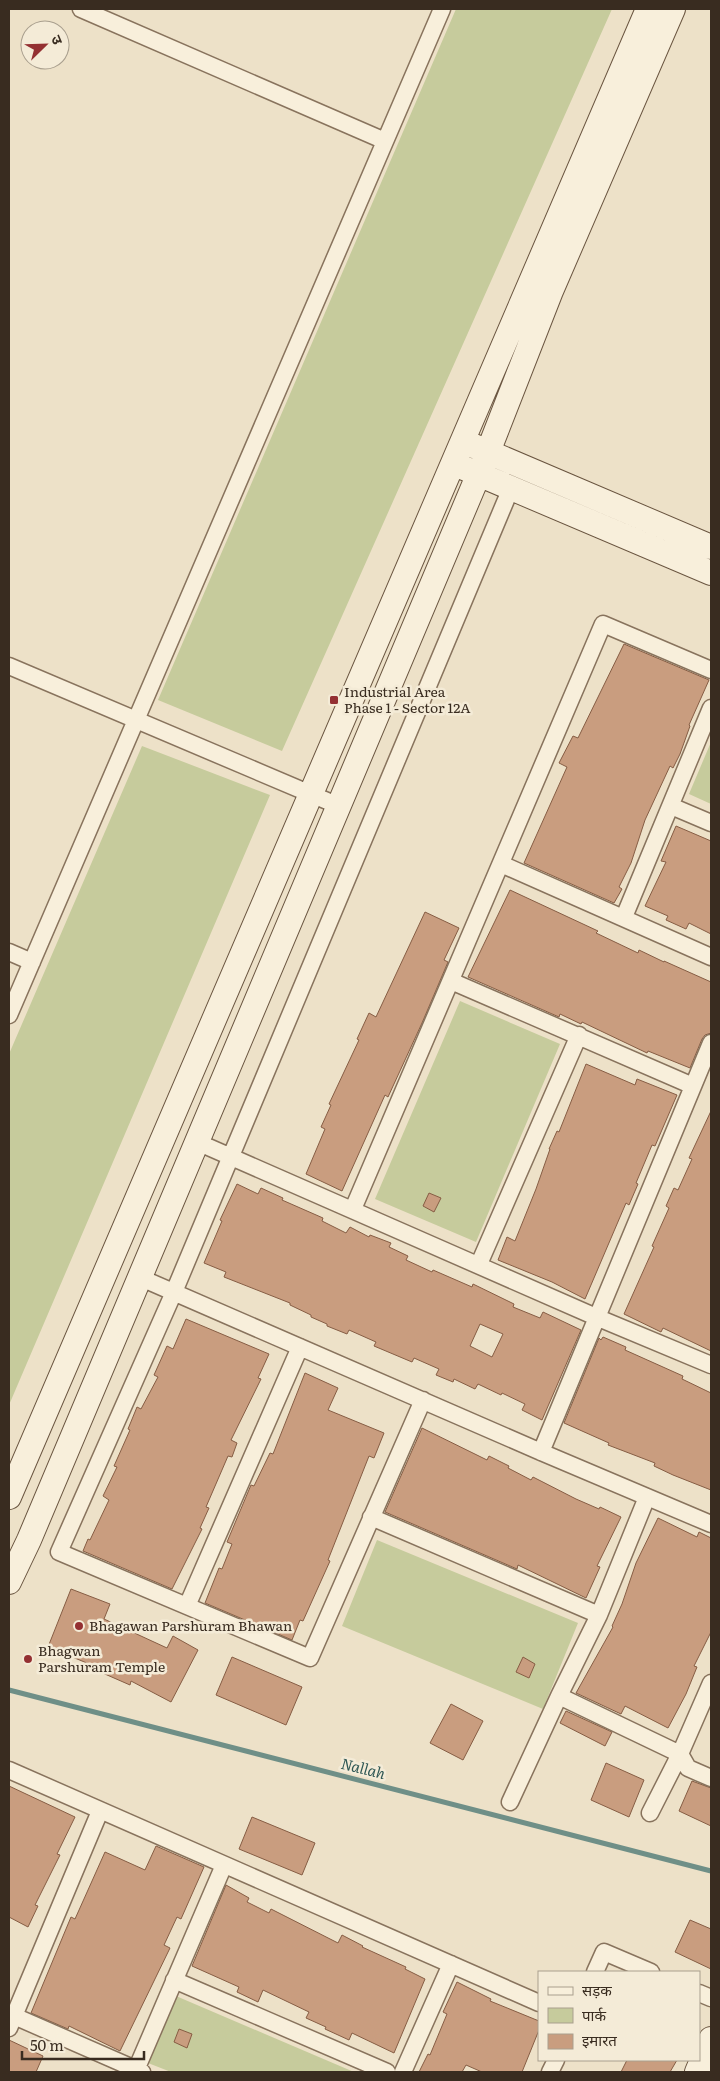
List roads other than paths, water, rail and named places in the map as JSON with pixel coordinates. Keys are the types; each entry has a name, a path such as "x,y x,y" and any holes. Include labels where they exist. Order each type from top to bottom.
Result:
{"street":[{"path":"81,9 385,142"},
{"path":"9,1015 442,9"},
{"path":"9,1497 648,9"},
{"path":"9,1582 29,1540 141,1278 479,474 551,291 673,9"},
{"path":"457,453 488,452 711,547"},
{"path":"457,453 479,474 711,573"},
{"path":"423,1400 370,1517 310,1658 59,1552 174,1292 511,488"},
{"path":"353,1209 603,624 711,670"},
{"path":"9,666 339,806"},
{"path":"624,917 711,708"},
{"path":"671,806 711,823"},
{"path":"501,864 711,957"},
{"path":"9,952 32,962"},
{"path":"451,981 693,1086"},
{"path":"479,1264 579,1035"},
{"path":"541,1452 711,1043"},
{"path":"197,1142 479,1264 596,1317 711,1365"},
{"path":"110,1265 711,1524"},
{"path":"187,1606 300,1347"},
{"path":"510,1802 599,1614 647,1497"},
{"path":"370,1517 599,1614"},
{"path":"650,1813 680,1754 711,1683"},
{"path":"559,1696 680,1754 688,1768 711,1778"},
{"path":"9,1770 538,2002"},
{"path":"100,1811 11,2022 139,2071 174,1980 224,1865"},
{"path":"595,1971 604,1952 649,1971"},
{"path":"403,2072 450,1964"},
{"path":"174,1980 387,2072"},
{"path":"697,2072 711,2039"}],"waterway":[{"name":"Nallah","path":"9,1690 711,1871"}],"place":[{"name":"Industrial Area Phase 1 - Sector 12A","path":"334,700"},
{"name":"Bhagawan Parshuram Bhawan","path":"79,1626"},
{"name":"Bhagwan Parshuram Temple","path":"28,1659"}]}
